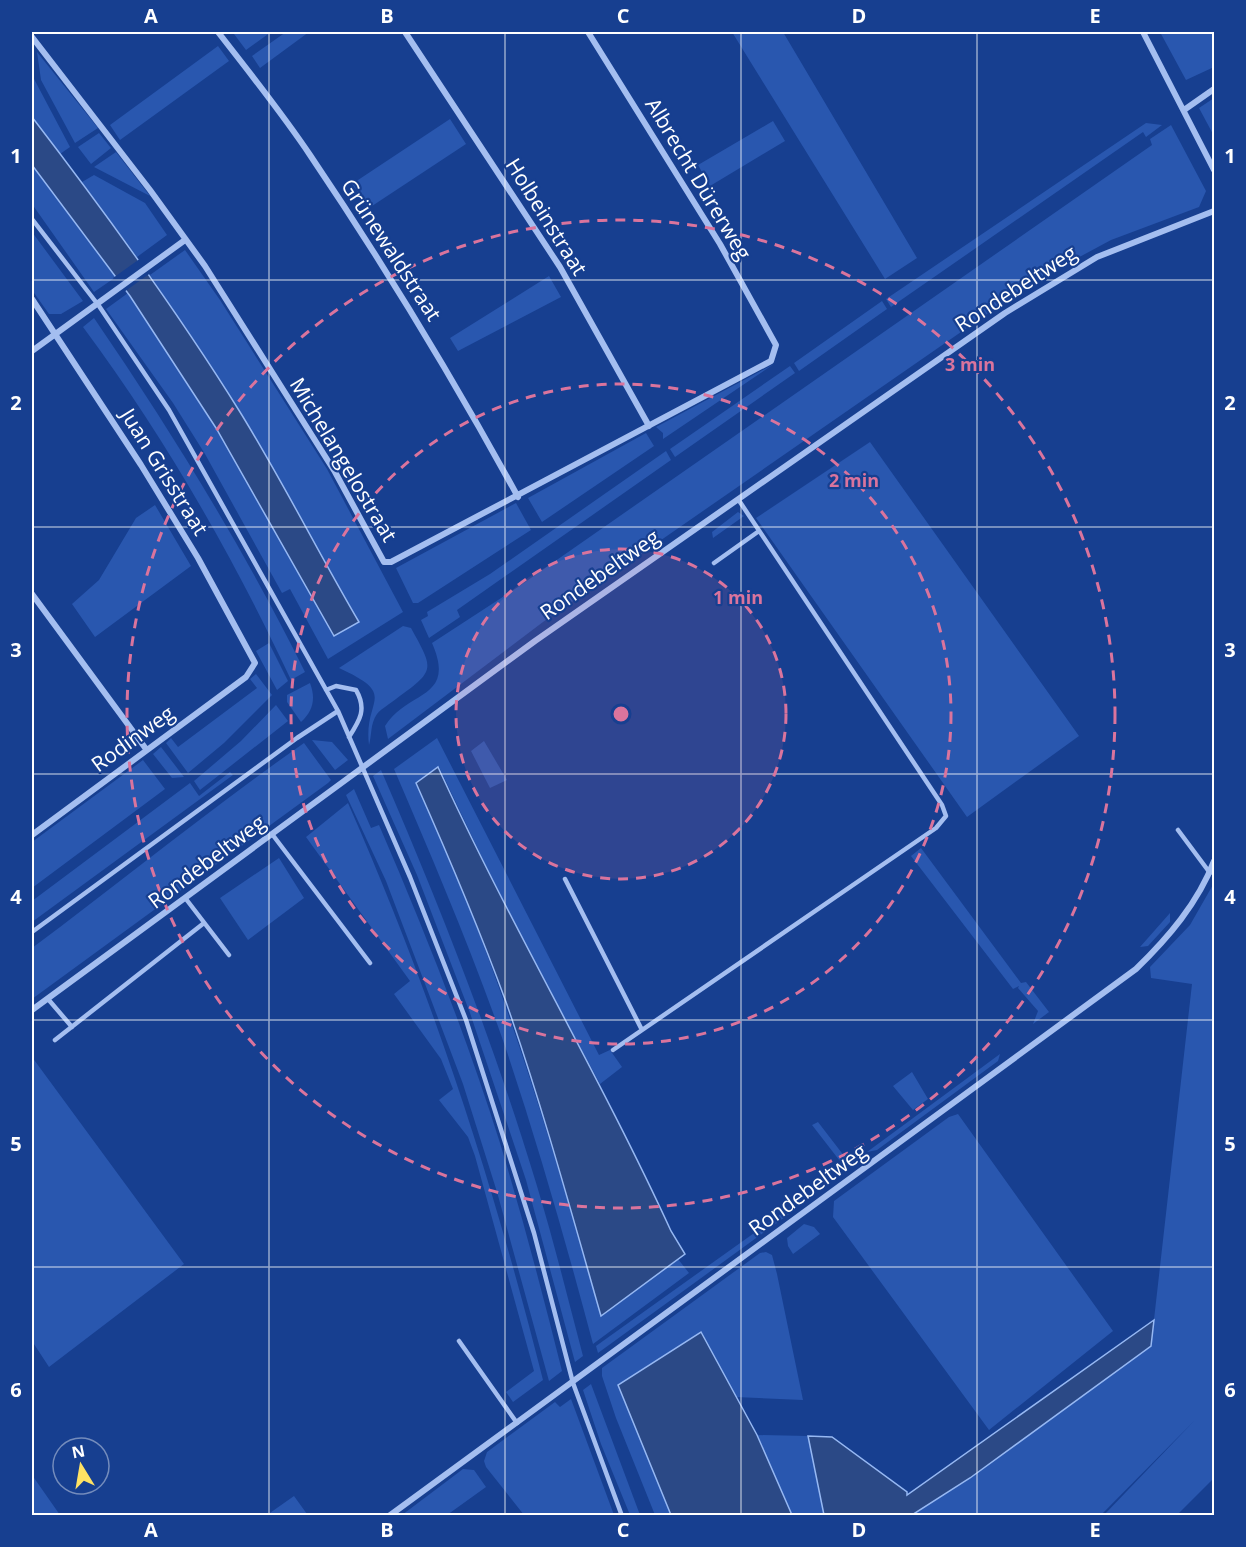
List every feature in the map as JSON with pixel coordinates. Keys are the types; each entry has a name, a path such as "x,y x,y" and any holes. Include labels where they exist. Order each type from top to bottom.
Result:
{"street":[{"name":"Grünewaldstraat","path":"218,32 310,154 360,231 432,344 518,497"},
{"name":"Holbeinstraat","path":"405,32 560,267 650,426"},
{"name":"Albrecht Dürerweg","path":"588,32 699,208 776,345"},
{"path":"1143,32 1215,171"},
{"name":"Michelangelostraat","path":"32,37 150,190 205,266 330,464 384,562 391,562 518,497 771,361 776,345"},
{"path":"1184,111 1215,89"},
{"name":"Rondebeltweg","path":"32,1010 186,899 362,767 738,499 1005,313 1088,262 1215,211"},
{"path":"32,351 185,240"},
{"name":"Juan Grisstraat","path":"32,299 56,333 198,558 252,654 254,668"},
{"path":"32,594 146,749"},
{"name":"Rodinweg","path":"32,835 246,677 254,668"},
{"name":"Rondebeltweg","path":"389,1515 573,1383 1136,969 1167,939 1210,873 1215,861"}],"lane":[{"path":"32,219 97,304 169,410 338,711 410,877 466,1020 534,1233 573,1383 622,1515"},
{"path":"614,1050 936,828 946,816 942,805 738,499"},
{"path":"714,563 759,531"},
{"path":"326,690 346,686 356,690 361,699 360,719 349,737"},
{"path":"32,932 288,744 338,711"},
{"path":"1178,830 1210,873"},
{"path":"272,834 370,963"},
{"path":"565,879 642,1030"},
{"path":"186,899 229,956"},
{"path":"55,1040 204,923"},
{"path":"48,999 72,1027"},
{"path":"459,1341 517,1423"}],"shaded area":[{"path":"271,32 246,50 234,34"},
{"path":"286,32 309,32 260,68 252,56"},
{"path":"732,32 783,32 917,258 885,279"},
{"path":"1160,32 1214,32 1214,67 1186,80"},
{"path":"218,46 229,61 120,140 110,125"},
{"path":"37,52 98,128 75,143 41,80"},
{"path":"32,67 33,77 70,147 60,154 32,117"},
{"path":"1214,98 1214,136 1199,108"},
{"path":"32,117 139,262 216,374 271,464 359,622 334,636 216,428 130,296 32,165"},
{"path":"450,119 466,144 369,208 352,184"},
{"path":"773,121 785,141 710,186 698,165"},
{"path":"1146,123 1162,125 1146,137 1143,132 891,307 886,299"},
{"path":"1171,125 1206,191 1199,207 1111,240 1033,282 543,622 388,739 385,726 394,714 434,685 438,675 438,661 432,643 518,587 1152,145 1150,139"},
{"path":"99,133 111,148 91,164 78,147"},
{"path":"116,152 150,196 94,167"},
{"path":"32,165 116,277 94,292 32,204"},
{"path":"94,175 145,203 167,235 137,257 82,182"},
{"path":"32,232 83,301 61,314 49,314 32,290"},
{"path":"185,250 220,300 327,469 403,612 328,659 290,589 282,593 205,454 173,403 106,309 128,293 216,428 334,636 358,622 241,413 150,275"},
{"path":"549,276 561,297 458,351 450,338"},
{"path":"882,301 887,309 799,371 794,363"},
{"path":"94,318 206,492 282,626 305,672 291,680 196,498 142,411 83,327"},
{"path":"774,364 663,439 663,433 656,427"},
{"path":"790,366 795,373 675,457 670,449"},
{"path":"646,433 654,446 542,522 528,498"},
{"path":"870,442 1079,736 967,817 756,518"},
{"path":"666,451 671,460 457,610 460,617 429,638 421,620 428,616 427,612 490,574"},
{"path":"516,503 531,530 418,603 413,603 396,568"},
{"path":"155,505 191,566 95,637 72,604 99,580 136,518"},
{"path":"738,512 744,516 713,538 712,532"},
{"path":"403,626 411,628 424,653 427,668 418,682 377,714 372,726 369,745 368,729 375,699 374,692 358,677 339,668"},
{"path":"269,643 288,681 277,690 256,651"},
{"path":"256,674 272,695 224,743 188,773 166,743 171,738 178,747 257,688 250,679"},
{"path":"310,683 313,694 312,704 308,714 301,722 287,702 287,695"},
{"path":"276,705 288,721 200,790 194,781 241,741"},
{"path":"437,738 599,1055 610,1050 622,1067 600,1084 506,908 439,767 416,783 445,848 496,979 541,1113 602,1316 678,1259 689,1273 593,1344 552,1197 507,1052 439,874 394,769"},
{"path":"312,740 332,742 348,760 335,770"},
{"path":"484,741 507,780 490,788 471,751"},
{"path":"304,743 331,780 328,783 32,999 32,948 201,818"},
{"path":"161,747 184,777 172,778 153,754"},
{"path":"143,760 165,789 32,888 32,842"},
{"path":"438,767 495,884 614,1114 671,1231 685,1254 601,1316 544,1119 506,1002 463,892 416,783"},
{"path":"381,770 465,975 503,1080 537,1186 583,1356 575,1362 526,1180 470,1013 417,875 373,776"},
{"path":"230,772 233,775 32,922 32,901 190,783 199,796"},
{"path":"354,789 371,828 379,825 396,864 444,982 487,1103 525,1228 562,1371 549,1381 497,1192 463,1084 386,881 346,795"},
{"path":"348,803 407,945 433,1016 503,1231 543,1380 513,1402 506,1392 534,1371 475,1156 468,1137 439,1100 453,1089 441,1059 394,994 410,981 306,837"},
{"path":"921,848 1021,983 1026,982 1049,1012 1033,1024 1038,1011 1018,988 1019,986 1013,989 911,856"},
{"path":"279,858 304,898 248,940 220,898"},
{"path":"1214,883 1214,1478 1177,1515 1104,1515 1195,1420 1101,1515 908,1516 1151,1346 1192,984 1151,978 1150,967 1190,925"},
{"path":"1170,913 1170,922 1148,946 1140,947"},
{"path":"1000,1054 998,1061 877,1150 867,1152"},
{"path":"32,1057 184,1264 49,1367 32,1341"},
{"path":"912,1072 928,1099 913,1110 893,1086"},
{"path":"958,1114 1113,1331 989,1430 833,1217 834,1201 949,1117"},
{"path":"818,1122 848,1161 843,1165 812,1125"},
{"path":"796,1203 792,1212 598,1353 596,1346"},
{"path":"804,1224 814,1227 820,1234 793,1254 788,1246 787,1238"},
{"path":"766,1252 772,1255 777,1274 803,1400 736,1397 700,1333 618,1385 671,1515 655,1515 616,1418 602,1376 602,1368 760,1253"},
{"path":"1154,1320 1151,1346 970,1478 912,1515 824,1515 808,1436 832,1437 907,1492 907,1495"},
{"path":"701,1332 757,1435 792,1515 671,1515 618,1385"},
{"path":"591,1384 640,1515 630,1515 601,1444 583,1390"},
{"path":"571,1399 614,1515 524,1515 486,1467 484,1461 487,1452 555,1402 560,1407"},
{"path":"757,1435 808,1436 824,1515 792,1515"},
{"path":"463,1469 474,1470 486,1487 447,1515 402,1515"},
{"path":"32,1475 60,1515 32,1515"},
{"path":"294,1496 307,1514 267,1515"}],"pier":[{"path":"141,258 152,272 124,292 113,278"}]}
